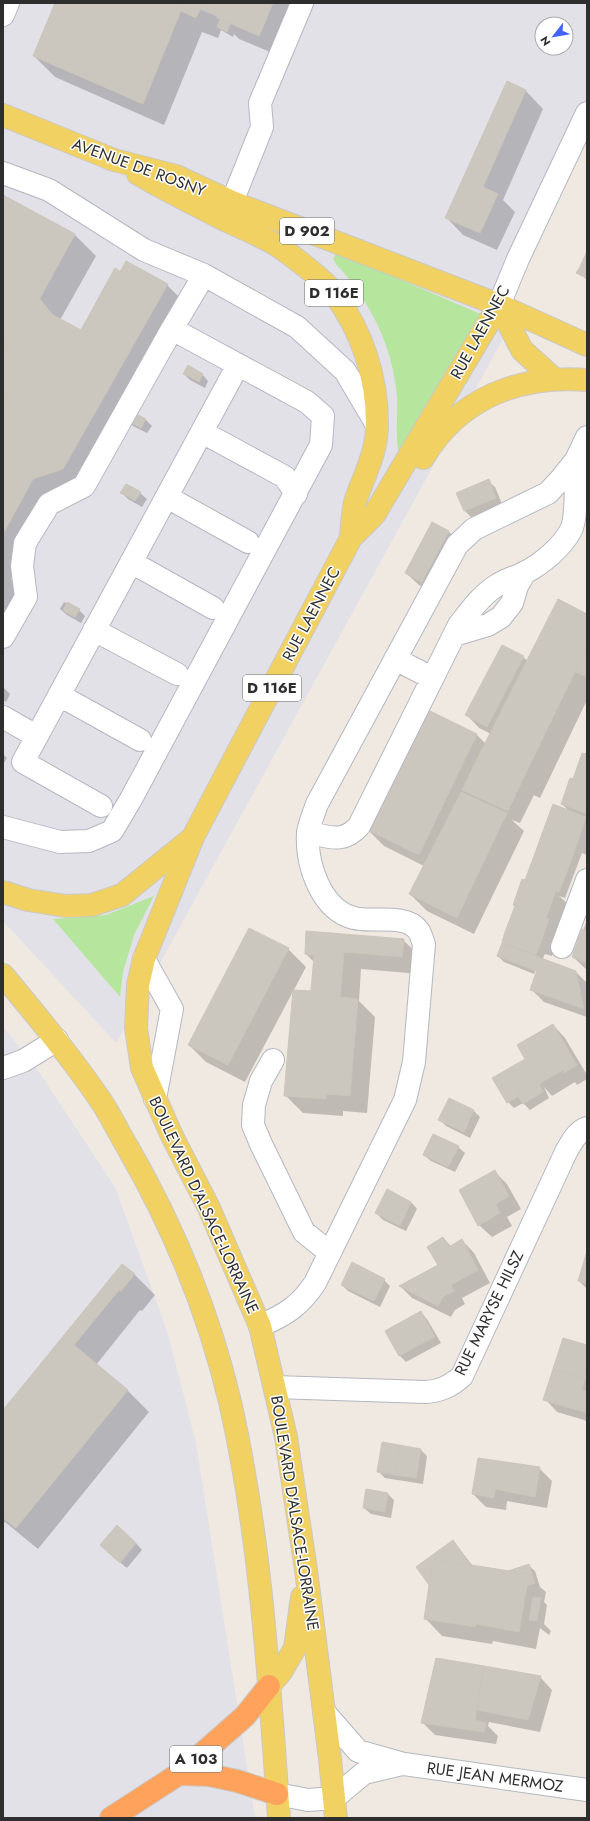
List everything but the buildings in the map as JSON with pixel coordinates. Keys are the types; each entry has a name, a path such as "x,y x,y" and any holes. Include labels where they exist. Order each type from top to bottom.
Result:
{"highway":[{"name":"A 103","path":"111,1818 179,1774 245,1716 269,1686"},
{"path":"179,1774 209,1775 237,1781 277,1794"}],"main road":[{"name":"AVENUE DE ROSNY","path":"3,115 114,160 176,176 232,202 499,305"},
{"name":"RUE LAENNEC","path":"114,160 174,195 274,244 303,265 333,292 358,332 369,364 374,388 377,424 373,453 365,479 356,500 351,538"},
{"name":"D 902","path":"499,305 587,345"},
{"path":"499,305 522,350 554,379"},
{"name":"RUE LAENNEC","path":"193,838 351,538 374,515 499,305"},
{"path":"351,538 386,520 426,452 445,427 477,402 510,386 554,379 587,380"},
{"path":"3,892 28,900 66,906 92,905 122,895 193,838"},
{"name":"BOULEVARD D'ALSACE-LORRAINE","path":"193,838 144,959 138,985 136,1028 142,1068 155,1099 209,1208 260,1326 286,1437 306,1570 335,1808"},
{"path":"3,975 57,1040 102,1102 155,1197 189,1270 208,1327 230,1401 246,1491 257,1566 269,1686 279,1818"},
{"path":"269,1686 281,1672 295,1648 306,1570"}],"street":[{"path":"3,15 8,3"},
{"path":"232,202 262,127 260,103 302,3"},
{"name":"RUE LAENNEC","path":"499,305 518,259 587,113"},
{"path":"3,173 49,190 144,250 204,275 297,327 345,371 377,424"},
{"path":"3,637 26,596 22,566 25,543 49,504 84,486 204,275"},
{"path":"3,828 60,842 89,841 112,831 135,792 321,445 323,416 307,402 172,329"},
{"path":"101,806 22,762 238,365"},
{"path":"202,432 285,476 296,494"},
{"path":"260,1326 279,1318 306,1297 330,1253 405,1100 414,1062 424,944 418,930 404,921 354,918 336,910 324,897 310,858 308,832 317,804 457,545 474,529 548,493 576,460 587,437"},
{"path":"308,832 329,838 341,838 352,834 359,826 459,626 479,600 498,584 525,572 547,557 560,544 571,529 574,517 576,460"},
{"path":"167,497 248,542"},
{"path":"131,562 213,608"},
{"path":"94,630 177,674"},
{"path":"395,659 432,678"},
{"path":"59,695 140,740"},
{"path":"3,717 36,736"},
{"path":"562,947 587,880"},
{"path":"144,959 172,1009 155,1099"},
{"path":"3,1068 23,1061 57,1040"},
{"path":"273,1060 261,1081 254,1104 253,1125 304,1232 330,1253"},
{"name":"RUE MARYSE HILSZ","path":"275,1387 425,1392 436,1391 454,1383 462,1376 566,1152 573,1139 584,1128 587,1128"},
{"name":"RUE JEAN MERMOZ","path":"324,1712 358,1751 404,1764 587,1790"},
{"name":"RUE JEAN MERMOZ","path":"335,1808 364,1773 404,1764"},
{"path":"277,1794 308,1800 335,1808"}],"shaded area":[{"path":"3,3 587,3 587,113 499,307 515,317 116,1043 3,921"},
{"path":"3,1027 35,1066 115,1187 168,1334 196,1443 255,1818 3,1818"}],"green space":[{"path":"336,254 341,254 483,315 399,455 397,434 397,397 391,360 378,325 369,309 359,293 333,259"},
{"path":"154,896 134,935 123,972 120,997 53,919 106,915"}]}
